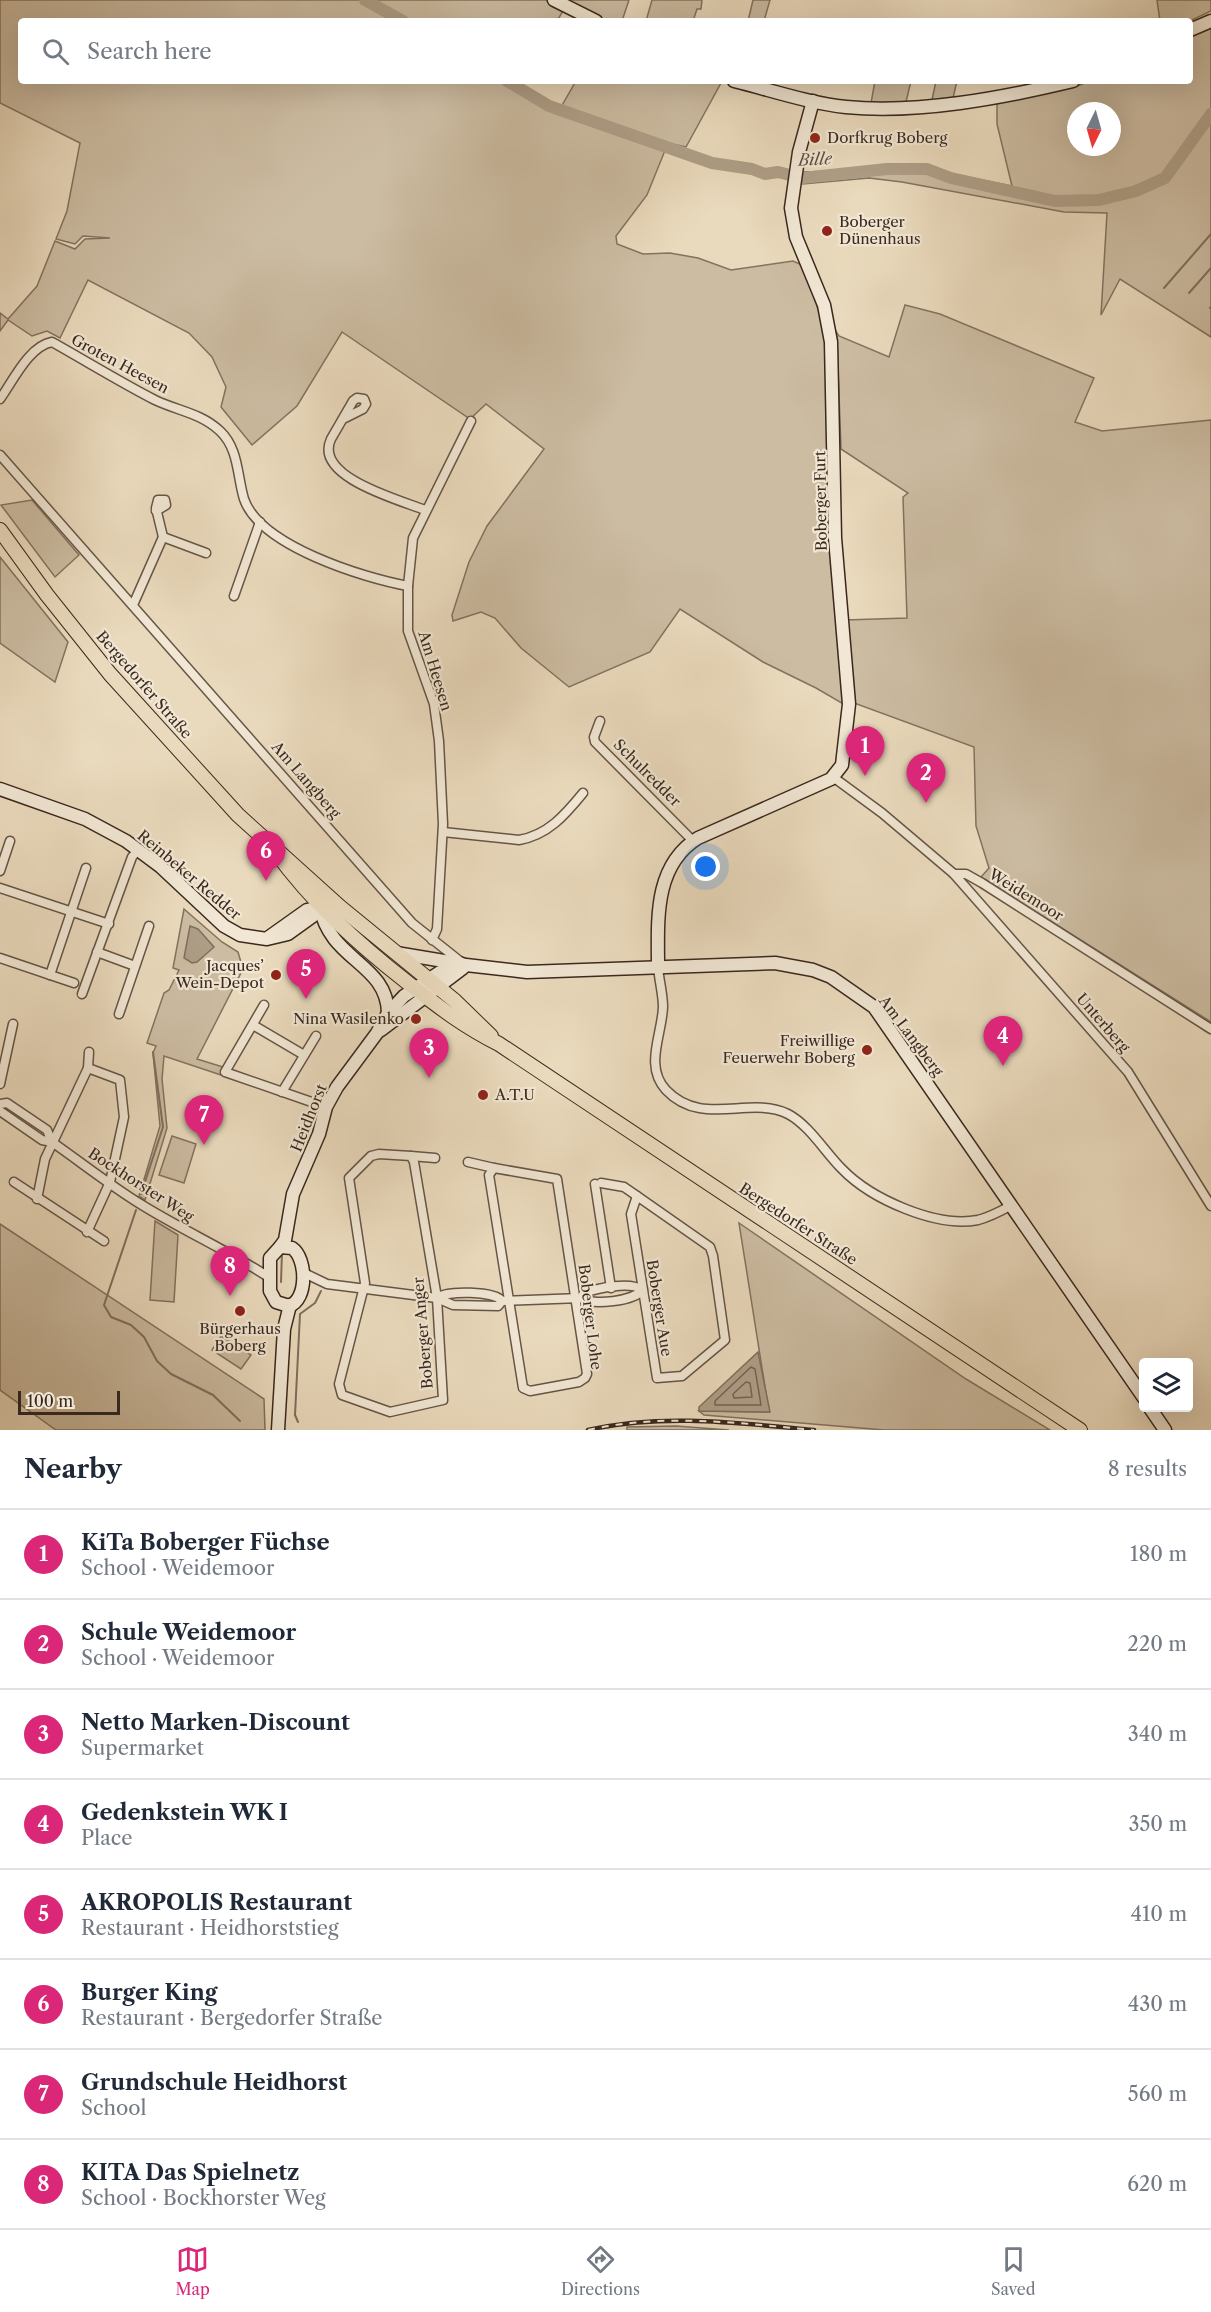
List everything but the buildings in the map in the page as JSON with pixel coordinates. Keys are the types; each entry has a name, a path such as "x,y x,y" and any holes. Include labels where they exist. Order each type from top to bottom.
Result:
{"main road":[{"name":"Bergedorfer Straße","path":"0,530 47,595 143,713 275,851 320,907 366,950 464,1027 499,1044 1080,1430"},
{"name":"Bergedorfer Straße","path":"275,851 455,1001 499,1044"}],"street":[{"path":"554,0 590,18"},
{"path":"1193,29 1211,21"},
{"path":"746,84 847,107 901,108 998,97 1059,84"},
{"name":"Boberger Furt","path":"813,101 794,176 793,227 801,254 824,305 831,342 835,538 849,704 842,765 834,777"},
{"name":"Groten Heesen","path":"0,399 34,352 42,344 52,342 156,400 204,418 222,433 236,460 245,501 260,522 309,554 338,567 408,586"},
{"path":"343,419 328,448 329,458 334,465 384,495 425,510"},
{"name":"Am Heesen","path":"432,940 437,929 443,832 436,713 408,631 408,586 413,538 471,421"},
{"name":"Am Langberg","path":"0,455 412,923 466,965"},
{"path":"133,605 163,537 156,511"},
{"path":"234,596 260,522"},
{"path":"163,537 206,553"},
{"name":"Schulredder","path":"600,722 594,737 595,742 693,841"},
{"path":"834,777 693,841 674,860 662,889 659,906 658,967 663,1007 654,1060 657,1076 673,1095 694,1107 715,1111 761,1109 787,1113 798,1121 844,1171 881,1197 915,1212 937,1218 968,1221 991,1216 1012,1205"},
{"name":"Weidemoor","path":"834,777 954,874 966,874 982,883 1211,1029"},
{"name":"Reinbeker Redder","path":"0,789 85,819 138,850 229,930 261,939 273,934 307,910 320,907 340,907"},
{"path":"443,832 519,840 531,838 546,830 583,793"},
{"path":"0,871 10,841"},
{"path":"82,994 132,857 138,850"},
{"path":"50,975 86,868"},
{"name":"Unterberg","path":"954,874 1128,1072 1211,1206"},
{"path":"0,888 109,924"},
{"path":"323,891 320,907 323,924 334,941 377,981 386,1000 388,1013"},
{"path":"119,1014 149,926"},
{"path":"97,952 135,966"},
{"path":"396,953 466,965"},
{"path":"0,958 74,983"},
{"name":"Am Langberg","path":"433,983 440,972 466,965 528,972 775,963 813,970 842,983 874,1007 1139,1392"},
{"path":"433,983 454,974 466,965"},
{"path":"454,974 455,1001"},
{"name":"Heidhorst","path":"377,1033 433,983"},
{"name":"Heidhorst","path":"270,1258 285,1242 293,1194 318,1134 326,1107 337,1087 377,1033 388,1013 404,996 420,993"},
{"path":"264,1005 225,1072 326,1107"},
{"path":"0,1084 4,1043 13,1024"},
{"path":"253,1024 304,1055"},
{"path":"282,1092 315,1036"},
{"path":"37,1199 45,1159 88,1068 89,1052"},
{"path":"87,1232 110,1182 124,1117 120,1080 88,1068"},
{"name":"Bockhorster Weg","path":"0,1104 7,1103 47,1130 52,1142"},
{"name":"Bockhorster Weg","path":"0,1112 42,1140 52,1142 155,1213 213,1246 249,1262 270,1278"},
{"name":"Boberger Anger","path":"411,1156 437,1298 443,1400 390,1412 342,1395 339,1384 364,1290 349,1178 371,1156 411,1156 435,1158"},
{"name":"Boberger Lohe","path":"468,1162 558,1179 578,1298 585,1378 530,1391 523,1388 505,1302 489,1175 494,1168"},
{"path":"14,1182 104,1241"},
{"name":"Boberger Aue","path":"610,1288 598,1183 624,1186 710,1247 724,1340 682,1376 657,1378 630,1214 637,1196"},
{"name":"Heidhorst","path":"288,1223 295,1249 301,1258 302,1288"},
{"path":"280,1247 295,1249"},
{"path":"249,1262 260,1263 270,1258 271,1295 284,1304"},
{"path":"301,1272 327,1284 437,1298 453,1305 498,1306 505,1302 578,1298 592,1302 635,1298 642,1290 635,1286 592,1290 578,1298"},
{"path":"284,1304 299,1299 302,1288 327,1284"},
{"path":"278,1430 284,1304"},
{"path":"1153,1412 1165,1430"}],"shaded area":[{"path":"0,0 359,0 391,18 18,18 18,84 507,84 548,108 635,134 561,107 574,84 720,84 686,147 668,143 647,195 616,236 617,244 643,254 670,253 698,258 731,270 793,261 802,265 825,328 845,705 763,662 680,609 650,652 569,687 521,648 495,618 481,612 453,621 452,615 469,562 487,526 544,449 486,404 470,419 342,332 297,406 252,445 221,407 226,387 212,357 189,333 88,280 60,338 47,331 32,336 8,320 0,331 0,313 8,319 37,286 55,241 75,249 85,239 110,238 83,236 75,244 56,239 67,211 80,143 0,103"},
{"path":"371,0 546,0 563,11 559,18 404,18"},
{"path":"568,0 629,0 623,18 596,18 567,3"},
{"path":"652,0 702,0 701,9 697,9 694,18 647,18"},
{"path":"753,0 770,0 765,18 749,18"},
{"path":"1157,0 1211,0 1211,11 1193,20 1160,18"},
{"path":"1211,28 1211,337 1120,279 1101,315 1107,213 1064,212 869,178 803,184 803,172 843,171 886,166 928,166 952,174 1012,186 997,124 997,101 1082,84 1193,84 1193,36"},
{"path":"874,84 910,84 906,102 871,103"},
{"path":"935,84 956,84 953,98 932,100"},
{"path":"905,305 940,314 1094,378 1075,422 1102,431 1211,420 1211,1022 981,877 989,868 976,826 974,747 854,703 845,620 907,618 903,497 908,493 841,449 837,338 833,327 839,336 889,357"},
{"path":"32,500 79,555 55,577 1,505"},
{"path":"0,557 68,642 55,682 0,643"},
{"path":"184,909 222,942 238,952 243,969 197,1059 223,1067 221,1075 164,1056 162,1079 167,1128 145,1200 139,1196 160,1126 153,1053 156,1046 147,1043 164,993 169,990 179,970 173,968"},
{"path":"172,1136 196,1144 184,1183 159,1175"},
{"path":"155,1221 178,1235 174,1302 150,1300"},
{"path":"739,1223 966,1379 1050,1430 884,1430 704,1415 699,1411 769,1412"},
{"path":"0,1224 264,1399 265,1430 56,1430 0,1390"},
{"path":"221,1336 251,1355 241,1369 212,1350"},
{"path":"676,1426 729,1430 627,1430 627,1427"}],"water":[{"path":"190,926 198,929 214,947 197,962 192,963 184,958"},
{"path":"758,1352 770,1412 699,1411 699,1407"}],"waterway":[{"name":"Bille","path":"365,0 398,18"},
{"name":"Bille","path":"512,84 549,106 712,163 752,169 765,174 778,172 802,178 887,169 927,169 951,178 1055,201 1099,200 1136,191 1165,178 1211,114"},
{"path":"1164,288 1211,234"},
{"path":"1189,293 1211,268"},
{"path":"141,1194 163,1127 153,1052"},
{"path":"136,1210 104,1305 111,1317 131,1325 144,1337 157,1361 171,1374 213,1395 240,1421"},
{"path":"281,1282 282,1252"},
{"path":"298,1422 295,1415 300,1314 315,1303 321,1291"}],"railway":[{"path":"588,1430 616,1425 672,1421 729,1422 814,1430"}],"place":[{"name":"Dorfkrug Boberg","path":"815,138"},
{"name":"Boberger Dünenhaus","path":"827,231"},
{"name":"KiTa Boberger Füchse","path":"865,776"},
{"name":"Schule Weidemoor","path":"926,803"},
{"name":"Burger King","path":"266,881"},
{"name":"Jacques’ Wein-Depot","path":"276,975"},
{"name":"AKROPOLIS Restaurant","path":"306,999"},
{"name":"Nina Wasilenko","path":"416,1019"},
{"name":"Freiwillige Feuerwehr Boberg","path":"867,1050"},
{"name":"Gedenkstein WK I","path":"1003,1066"},
{"name":"Netto Marken-Discount","path":"429,1078"},
{"name":"A.T.U","path":"483,1095"},
{"name":"Grundschule Heidhorst","path":"204,1145"},
{"name":"KITA Das Spielnetz","path":"230,1296"},
{"name":"Bürgerhaus Boberg","path":"240,1311"}]}
